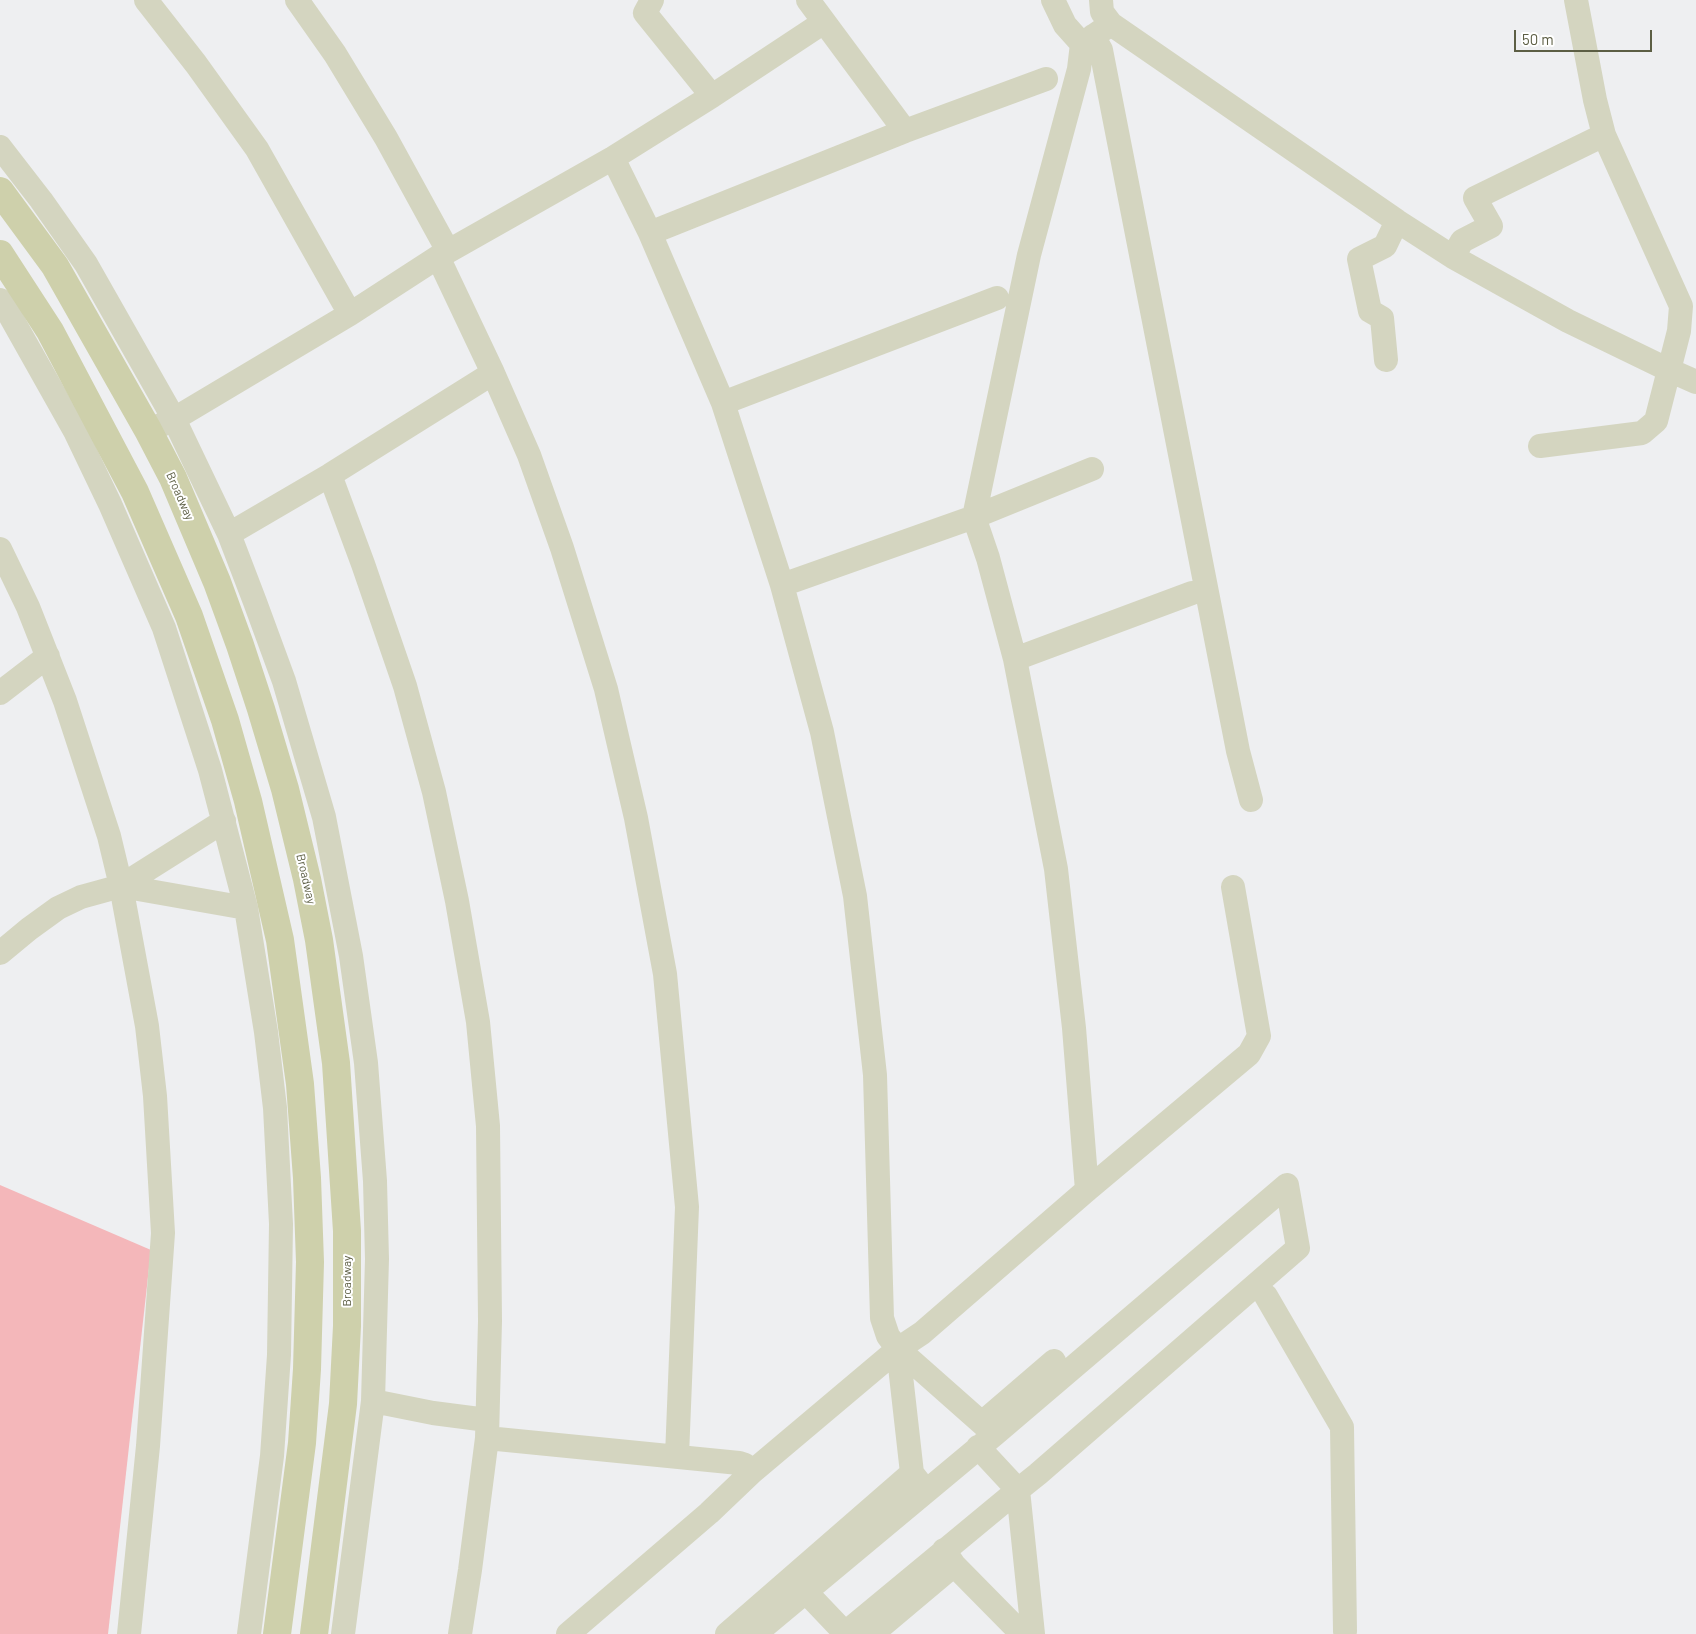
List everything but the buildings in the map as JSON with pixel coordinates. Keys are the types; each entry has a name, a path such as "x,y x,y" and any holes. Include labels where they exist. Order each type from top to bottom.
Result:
{"main road":[{"name":"Broadway","path":"0,191 55,266 148,430 172,478 217,582 261,709 285,789 307,879 319,940 336,1063 347,1231 347,1326 343,1404 314,1634"},
{"path":"0,254 50,331 135,492 189,616 189,659 225,720 248,801 280,940 298,1068 310,1223 307,1369 302,1443 277,1634"}],"street":[{"path":"146,0 196,64 257,149 350,314"},
{"path":"297,0 335,54 386,138 443,254 529,455 562,548 606,689 636,818 666,974 687,1207 677,1456"},
{"path":"652,0 645,12 712,96"},
{"path":"808,0 905,131"},
{"path":"1053,0 1065,25 1095,35 1453,257 1568,320 1696,382"},
{"path":"1088,1190 1074,1028 1056,869 1015,659 988,558 974,517 1029,256 1079,69 1095,35 1102,12 1101,0"},
{"path":"1540,446 1642,433 1656,421 1679,332 1681,306 1604,135 1595,100 1576,0"},
{"path":"148,430 174,419 350,314 443,254 613,158 712,96 824,22"},
{"path":"1095,35 1101,50 1236,741 1251,800"},
{"path":"650,233 905,131 1046,79"},
{"path":"1453,257 1462,241 1491,226 1475,198 1604,135"},
{"path":"0,147 41,200 86,264 174,419 229,534 284,681 324,817 351,956 366,1063 374,1172 377,1259 372,1402 343,1634"},
{"path":"613,158 650,233 723,404 782,586 822,732 855,896 876,1075 882,1318 888,1336 898,1349 985,1434 1018,1490 1033,1634"},
{"path":"1386,360 1382,318 1370,311 1359,259 1385,246 1397,222"},
{"path":"723,404 996,298"},
{"path":"0,300 75,431 150,592 189,659 208,761 246,908 275,1108 281,1224 279,1355 272,1456 249,1634"},
{"path":"229,534 330,475 493,373"},
{"path":"782,586 974,517 1092,469"},
{"path":"330,475 405,686 434,792 457,901 478,1022 488,1136 490,1321 487,1429 470,1570 460,1634"},
{"path":"0,549 28,607 48,656 65,701 109,836 121,886 147,1026 155,1096 163,1233 148,1446 129,1634"},
{"path":"1015,659 1192,593"},
{"path":"0,693 48,656"},
{"path":"0,953 58,908 81,897 121,886 224,821"},
{"path":"121,886 246,908"},
{"path":"568,1634 709,1513 752,1472 898,1349 922,1333 1249,1054 1258,1036 1233,888"},
{"path":"336,1063 366,1063"},
{"path":"270,1072 298,1068"},
{"path":"727,1634 919,1482 985,1434 1284,1178 1298,1248 1018,1490 872,1634"},
{"path":"1038,1474 1048,1483 1297,1270"},
{"path":"1266,1296 1342,1427 1344,1631"},
{"path":"898,1349 919,1482"},
{"path":"372,1402 434,1413 487,1429 739,1463 745,1465 752,1472"},
{"path":"755,1634 805,1591 919,1482"},
{"path":"805,1591 844,1633 949,1558"},
{"path":"949,1558 1022,1634"}],"shaded area":[{"path":"0,1185 151,1250 108,1634 0,1634"}]}
